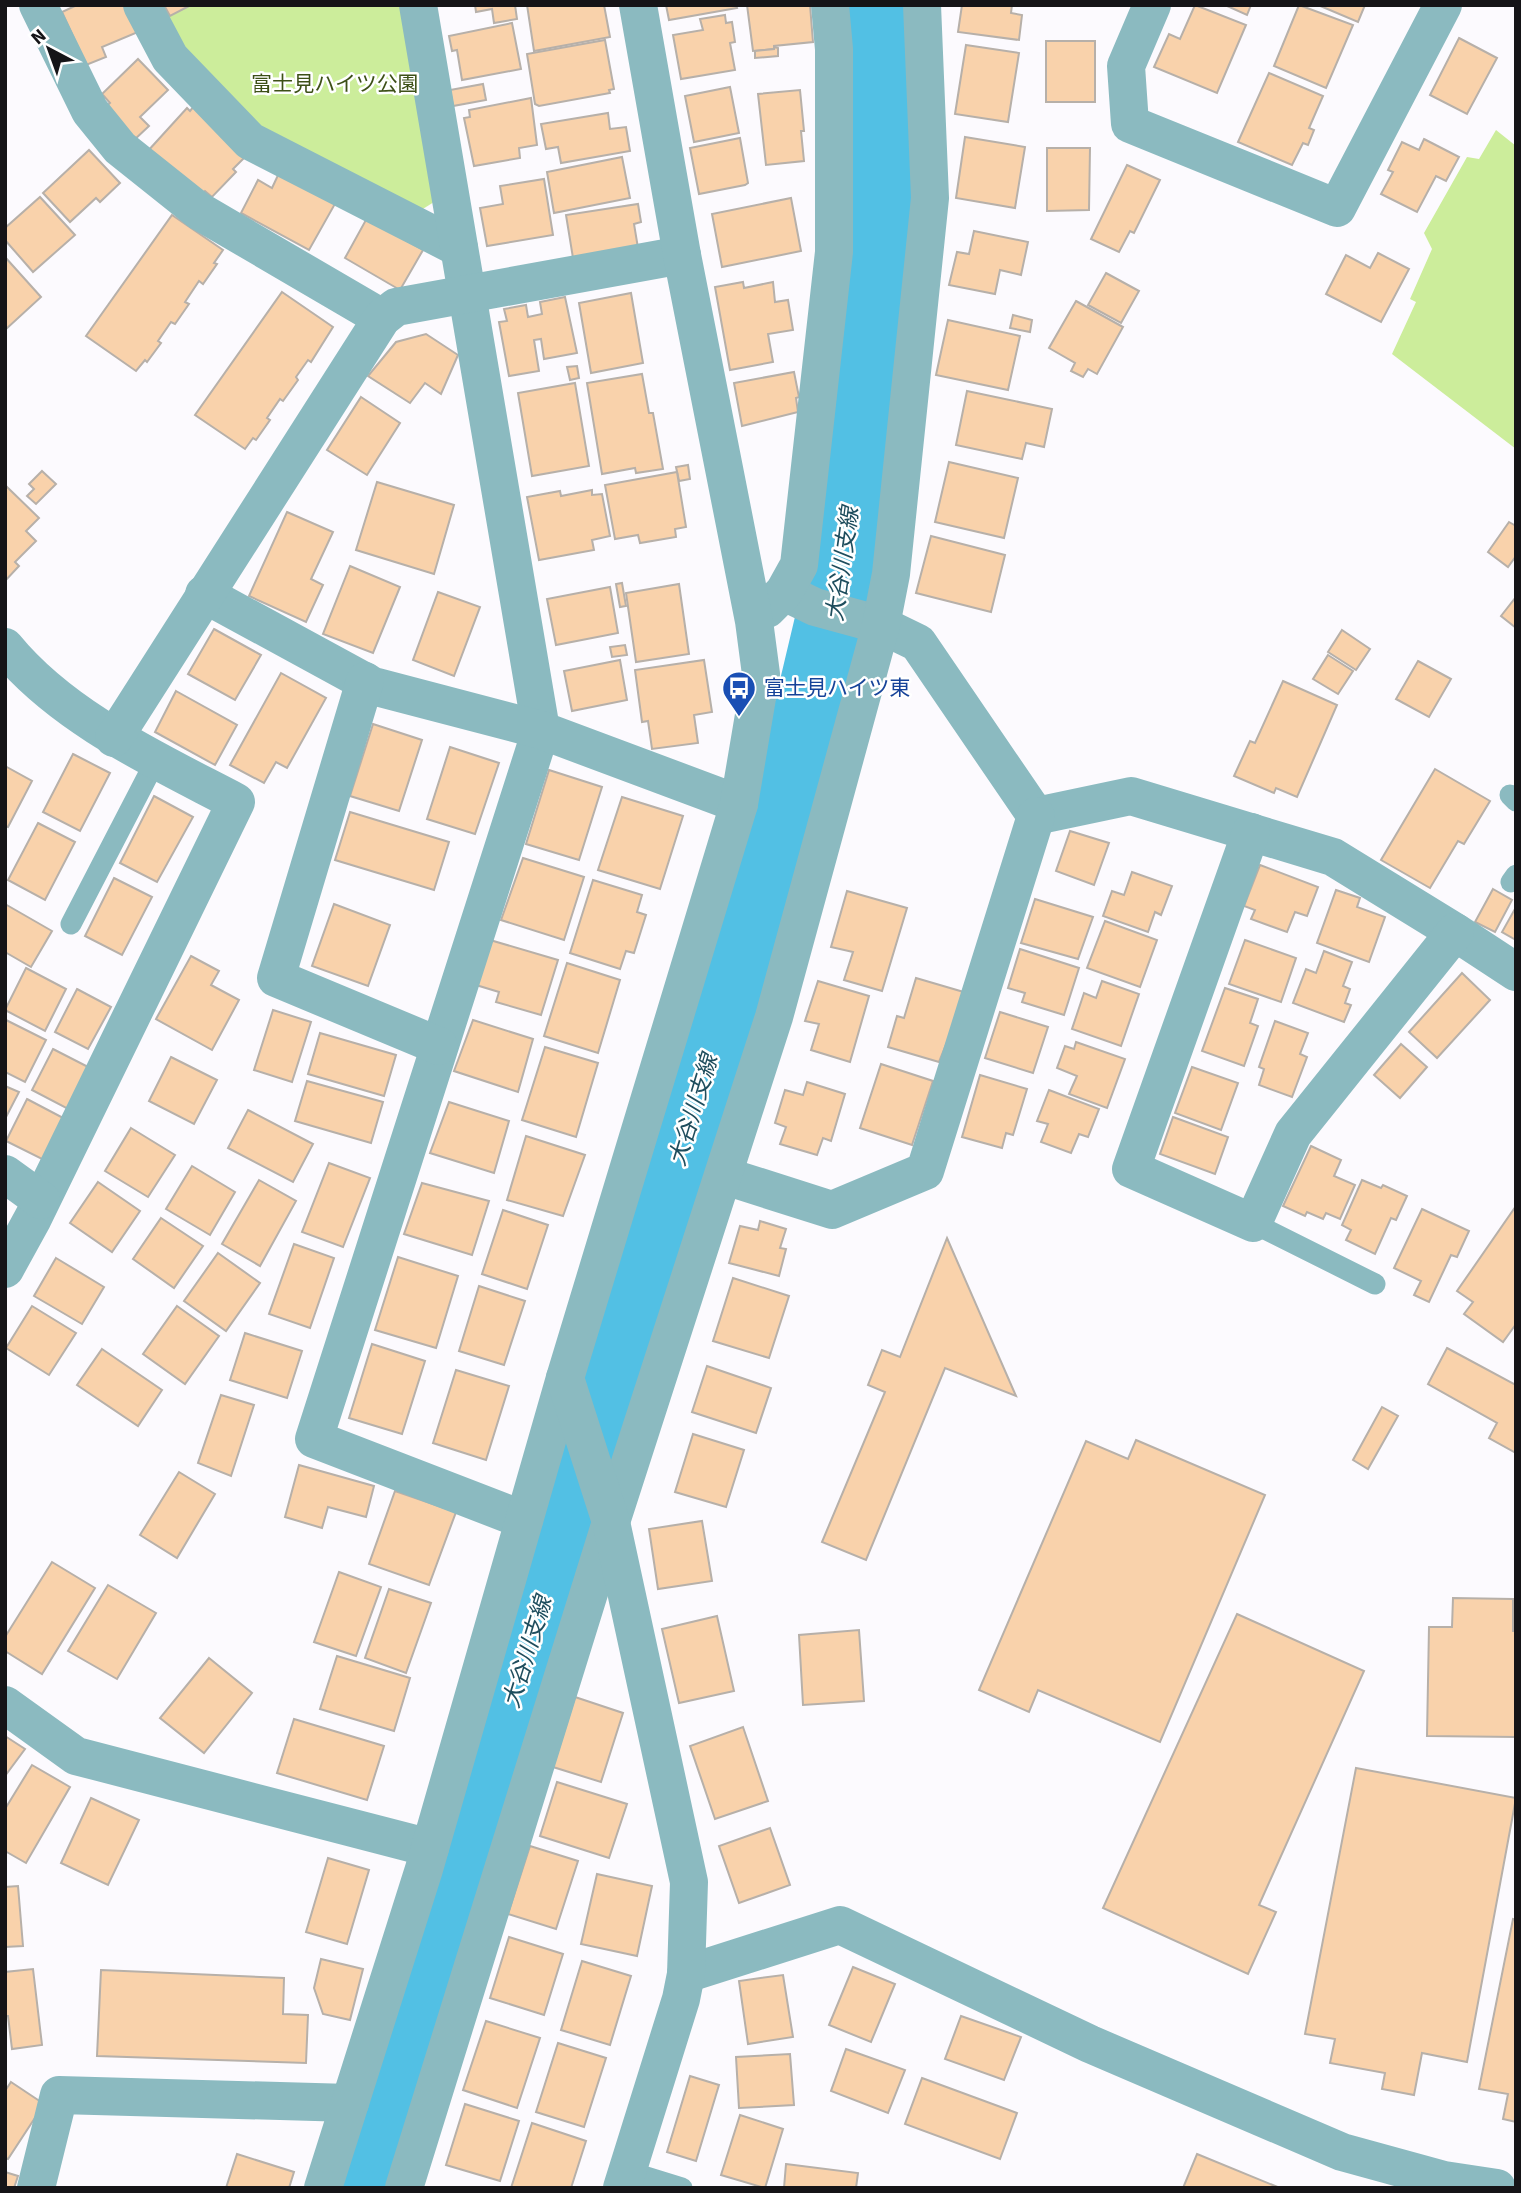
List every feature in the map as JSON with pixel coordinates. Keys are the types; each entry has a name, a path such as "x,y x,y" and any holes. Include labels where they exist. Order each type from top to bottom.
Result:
{"street":[{"path":"38,5 90,111 120,148 199,211 382,318"},
{"path":"142,5 170,58 250,141 459,248"},
{"path":"418,5 541,730 314,1439 524,1520"},
{"path":"323,2188 430,1848 565,1378 739,804 761,674 754,621 682,256 638,5"},
{"path":"800,599 799,565 834,252 834,49 830,5"},
{"path":"404,2188 611,1522 725,1176 774,1017 871,622 891,573 930,198 922,5"},
{"path":"1152,5 1126,66 1130,124 1337,208 1443,5"},
{"path":"114,738 382,318 396,307 682,256"},
{"path":"204,594 373,686 541,730 739,804"},
{"path":"754,621 800,599 871,622 918,643 1036,816"},
{"path":"5,1269 236,802 114,738 8,659"},
{"path":"365,681 275,978 439,1046"},
{"path":"1036,816 1131,796 1333,857 1516,972"},
{"path":"725,1176 832,1210 925,1171 1036,816"},
{"path":"1251,832 1131,1169 1253,1223 1293,1134 1455,932"},
{"path":"5,1174 41,1200"},
{"path":"565,1378 611,1522 689,1882 686,1975 681,1999 624,2180"},
{"path":"5,1705 76,1756 430,1848"},
{"path":"686,1975 840,1925 1090,2044 1342,2152 1444,2180 1497,2188"},
{"path":"36,2188 59,2095 350,2102"}],"lane":[{"path":"71,924 156,760"},
{"path":"1253,1223 1375,1284"},
{"path":"624,2180 682,2188"}],"green space":[{"name":"富士見ハイツ公園","path":"153,5 403,5 434,202 418,212 259,134 177,52"},
{"path":"1496,130 1516,146 1516,449 1392,354 1416,302 1410,299 1432,249 1424,233 1467,157 1479,159"}],"building":[{"path":"77,5 126,5 138,32 102,47 106,57 86,65 62,12"},
{"path":"164,5 191,5 170,16"},
{"path":"475,5 515,5 517,19 494,23 492,9 476,12"},
{"path":"527,5 604,5 610,37 534,51"},
{"path":"666,5 736,5 737,8 669,20"},
{"path":"747,5 810,5 813,42 753,51"},
{"path":"962,5 1012,5 1011,13 1022,15 1019,40 958,32"},
{"path":"1195,5 1246,25 1217,93 1154,67 1169,34 1180,39"},
{"path":"1225,5 1251,5 1247,15"},
{"path":"1299,5 1353,25 1326,88 1274,66"},
{"path":"1318,5 1365,5 1358,22"},
{"path":"725,15 726,23 732,22 735,42 730,43 735,70 681,79 673,35 703,30 700,19"},
{"path":"512,23 521,69 462,80 457,50 452,51 449,36"},
{"path":"1459,38 1497,58 1467,114 1430,95"},
{"path":"605,40 614,89 609,90 610,93 539,106 535,104 527,54"},
{"path":"1046,41 1095,41 1095,102 1046,102"},
{"path":"966,45 1019,53 1008,122 955,114"},
{"path":"778,48 778,56 755,58 755,51"},
{"path":"138,59 168,90 140,117 149,126 133,141 103,109 110,103 102,94"},
{"path":"1269,73 1323,96 1309,128 1314,130 1308,145 1303,143 1292,165 1238,142"},
{"path":"483,84 486,100 453,106 450,90"},
{"path":"730,87 739,133 694,142 685,96"},
{"path":"800,90 804,161 766,165 758,94"},
{"path":"531,98 537,145 519,148 520,158 474,166 464,118 470,117 469,110"},
{"path":"195,105 246,156 233,169 236,172 212,197 205,191 201,195 147,152 187,108 190,111"},
{"path":"608,113 610,129 626,127 630,151 561,163 558,147 546,149 541,124"},
{"path":"965,137 1025,147 1015,208 956,198"},
{"path":"740,138 748,183 699,194 690,148"},
{"path":"1424,139 1459,157 1446,181 1436,176 1417,212 1381,194 1393,172 1388,170 1402,142 1419,150"},
{"path":"1047,148 1090,148 1089,210 1047,211"},
{"path":"89,150 120,183 100,202 96,198 70,222 43,193"},
{"path":"622,157 630,198 554,213 547,172"},
{"path":"1127,165 1160,180 1134,233 1130,231 1119,252 1091,239"},
{"path":"280,171 336,202 309,250 241,213 258,180 272,188"},
{"path":"544,179 553,235 487,246 480,208 503,204 500,186"},
{"path":"40,197 75,235 33,272 5,240 5,228"},
{"path":"791,198 801,251 722,267 712,214"},
{"path":"638,204 641,222 634,224 638,248 573,258 566,215"},
{"path":"172,215 223,250 203,284 199,281 185,302 189,304 175,324 171,322 158,341 161,343 147,362 145,360 136,371 86,336"},
{"path":"367,218 423,250 400,290 345,258"},
{"path":"974,231 1028,242 1021,275 1000,270 995,294 949,285 957,252 969,254"},
{"path":"1378,253 1409,269 1381,322 1326,294 1346,255 1370,268"},
{"path":"5,257 41,297 5,330"},
{"path":"1106,273 1139,291 1121,323 1088,305"},
{"path":"743,282 744,288 773,282 775,302 788,300 793,330 768,334 773,362 730,370 715,287"},
{"path":"282,292 333,327 311,362 308,360 296,377 298,380 283,401 280,399 267,418 270,420 256,440 253,438 245,449 195,415"},
{"path":"631,293 643,363 591,373 579,303"},
{"path":"565,297 577,353 544,359 541,339 534,340 539,371 509,376 499,322 507,321 504,309 526,305 528,317 542,314 540,302"},
{"path":"1076,301 1123,327 1097,374 1088,369 1083,377 1071,371 1075,363 1049,348"},
{"path":"1013,315 1032,320 1030,332 1010,328"},
{"path":"948,320 1020,336 1008,390 936,375"},
{"path":"426,334 458,355 441,394 425,383 410,403 368,376 396,342"},
{"path":"577,366 579,378 570,380 567,367"},
{"path":"794,372 799,397 796,398 798,412 742,426 734,383"},
{"path":"642,374 649,413 653,413 663,469 636,473 635,468 602,474 587,383"},
{"path":"575,383 589,466 532,476 518,393"},
{"path":"967,391 1052,409 1044,447 1026,443 1022,459 956,445"},
{"path":"361,397 400,423 367,475 327,450"},
{"path":"949,462 1018,478 1004,538 935,522"},
{"path":"688,465 690,479 679,481 676,467"},
{"path":"42,471 56,484 36,504 27,496 34,489 29,484"},
{"path":"677,472 686,527 675,529 676,537 640,543 638,535 615,539 605,485"},
{"path":"377,482 454,505 434,574 356,550"},
{"path":"5,485 39,518 26,531 36,541 15,562 19,566 5,581"},
{"path":"592,490 592,495 602,494 610,536 592,540 594,550 539,560 527,497 560,491 561,496"},
{"path":"287,512 333,532 311,579 323,585 306,622 249,596"},
{"path":"1509,522 1516,526 1516,556 1508,567 1488,552"},
{"path":"931,536 1005,555 991,612 916,593"},
{"path":"350,566 400,587 373,653 323,634"},
{"path":"622,583 626,606 620,607 616,584"},
{"path":"679,584 689,654 636,662 626,593"},
{"path":"610,587 618,633 556,645 547,599"},
{"path":"438,592 480,607 454,676 413,660"},
{"path":"1516,597 1516,628 1501,616"},
{"path":"214,629 261,655 235,700 188,674"},
{"path":"1342,630 1370,649 1356,670 1328,652"},
{"path":"625,645 627,655 612,657 610,647"},
{"path":"1328,655 1353,671 1338,694 1313,679"},
{"path":"620,660 627,700 572,711 564,671"},
{"path":"704,660 712,712 694,715 698,743 652,749 648,721 642,722 635,670"},
{"path":"1418,661 1451,679 1429,717 1396,699"},
{"path":"281,673 326,698 287,768 276,762 264,783 230,765"},
{"path":"1283,681 1337,705 1297,797 1276,788 1274,793 1234,776 1250,741 1255,743"},
{"path":"176,691 237,725 215,765 155,732"},
{"path":"373,724 422,740 399,811 350,796"},
{"path":"450,747 499,763 475,834 427,819"},
{"path":"73,754 110,773 80,831 43,812"},
{"path":"5,766 32,781 8,827 5,826"},
{"path":"1435,769 1490,801 1464,844 1458,841 1430,888 1381,860"},
{"path":"549,770 602,787 579,860 526,844"},
{"path":"154,796 193,817 157,882 120,863"},
{"path":"622,797 683,816 660,889 598,870"},
{"path":"350,812 449,842 434,890 335,860"},
{"path":"38,823 75,842 45,900 8,880"},
{"path":"1070,831 1109,843 1094,885 1056,871"},
{"path":"523,858 584,877 564,940 501,920"},
{"path":"1260,865 1318,887 1307,916 1295,912 1287,932 1251,919 1255,910 1244,906"},
{"path":"1132,872 1172,886 1161,915 1155,912 1148,932 1103,916 1112,891 1124,895"},
{"path":"114,878 152,897 122,955 85,936"},
{"path":"593,880 642,895 637,912 646,915 634,953 626,951 620,969 570,953"},
{"path":"1493,889 1512,900 1495,932 1475,922"},
{"path":"1336,890 1360,898 1357,907 1385,917 1369,962 1317,943"},
{"path":"847,891 907,908 882,991 844,980 853,952 831,947"},
{"path":"1035,899 1093,917 1078,959 1021,943"},
{"path":"5,904 52,931 31,967 5,952"},
{"path":"334,904 390,925 368,986 312,966"},
{"path":"1516,907 1516,940 1502,932"},
{"path":"1105,921 1157,940 1140,987 1087,968"},
{"path":"490,940 558,960 541,1015 496,1002 499,992 476,985"},
{"path":"1245,940 1296,958 1281,1002 1229,984"},
{"path":"1020,949 1079,968 1064,1015 1022,1002 1025,993 1008,988"},
{"path":"1324,951 1352,962 1343,986 1350,989 1345,1003 1351,1005 1344,1022 1293,1003 1306,969 1316,973"},
{"path":"191,956 219,971 211,985 239,1000 212,1050 156,1019"},
{"path":"567,963 620,980 598,1053 544,1036"},
{"path":"26,968 66,989 45,1031 5,1010"},
{"path":"1462,973 1490,1000 1437,1058 1409,1032"},
{"path":"916,978 967,993 939,1062 888,1047 897,1016 904,1018"},
{"path":"818,981 869,996 850,1062 811,1050 819,1024 805,1021"},
{"path":"1102,981 1139,994 1121,1046 1072,1029 1084,993 1096,998"},
{"path":"1225,988 1258,999 1250,1023 1258,1026 1244,1066 1202,1051"},
{"path":"77,989 111,1007 88,1049 55,1032"},
{"path":"273,1010 311,1022 292,1082 254,1070"},
{"path":"1000,1012 1048,1027 1033,1073 985,1058"},
{"path":"6,1020 46,1040 25,1082 5,1072"},
{"path":"473,1020 533,1039 518,1092 454,1071"},
{"path":"1275,1021 1308,1033 1300,1054 1307,1057 1292,1097 1259,1085 1264,1069 1259,1067"},
{"path":"320,1033 396,1055 384,1096 308,1074"},
{"path":"1076,1042 1125,1059 1107,1108 1069,1094 1077,1076 1057,1068 1065,1046 1074,1049"},
{"path":"1401,1044 1427,1067 1400,1098 1374,1075"},
{"path":"545,1047 598,1063 576,1137 522,1120"},
{"path":"53,1049 94,1070 72,1111 32,1090"},
{"path":"171,1057 217,1080 194,1124 149,1101"},
{"path":"881,1064 933,1081 912,1145 860,1128"},
{"path":"1192,1067 1238,1083 1221,1130 1175,1113"},
{"path":"980,1075 1027,1089 1013,1135 1006,1133 1002,1148 962,1137"},
{"path":"307,1081 383,1102 371,1143 295,1121"},
{"path":"807,1082 845,1094 831,1141 823,1138 817,1155 780,1144 786,1127 775,1123 785,1090 803,1095"},
{"path":"5,1086 19,1092 5,1119"},
{"path":"1049,1090 1099,1109 1088,1137 1079,1134 1071,1153 1041,1142 1048,1124 1037,1121"},
{"path":"27,1099 67,1120 46,1161 6,1141"},
{"path":"449,1102 509,1121 494,1173 430,1153"},
{"path":"248,1110 313,1144 293,1182 228,1148"},
{"path":"1173,1117 1228,1137 1215,1174 1160,1154"},
{"path":"131,1128 175,1155 148,1197 105,1171"},
{"path":"526,1136 585,1155 563,1216 507,1200"},
{"path":"1311,1146 1341,1160 1334,1176 1355,1185 1340,1219 1326,1213 1323,1219 1307,1212 1305,1216 1283,1206"},
{"path":"329,1163 370,1178 343,1247 302,1232"},
{"path":"192,1166 235,1192 210,1235 166,1209"},
{"path":"259,1180 296,1201 260,1266 222,1244"},
{"path":"1362,1180 1381,1188 1383,1185 1407,1196 1396,1220 1391,1218 1375,1254 1346,1240 1351,1230 1342,1225"},
{"path":"98,1182 140,1211 112,1252 70,1223"},
{"path":"422,1183 489,1201 472,1255 404,1234"},
{"path":"1516,1206 1516,1324 1503,1342 1464,1314 1473,1302 1457,1291"},
{"path":"1422,1209 1469,1231 1457,1257 1451,1255 1429,1302 1414,1295 1421,1281 1394,1268"},
{"path":"503,1210 548,1225 527,1289 482,1274"},
{"path":"161,1218 203,1246 174,1288 133,1259"},
{"path":"760,1221 786,1229 780,1248 786,1249 779,1276 729,1263 740,1226 758,1230"},
{"path":"947,1238 1016,1396 945,1368 866,1560 822,1542 885,1392 868,1385 882,1350 900,1357"},
{"path":"294,1244 334,1258 310,1328 269,1314"},
{"path":"218,1253 260,1283 226,1331 184,1301"},
{"path":"398,1257 458,1276 436,1348 375,1330"},
{"path":"56,1258 104,1287 82,1324 34,1296"},
{"path":"733,1278 789,1296 769,1358 713,1341"},
{"path":"479,1286 525,1301 504,1365 459,1351"},
{"path":"32,1306 76,1333 49,1375 6,1348"},
{"path":"177,1306 219,1336 185,1384 143,1354"},
{"path":"245,1333 302,1351 287,1398 230,1380"},
{"path":"372,1344 425,1361 402,1434 349,1418"},
{"path":"1447,1348 1516,1385 1516,1453 1489,1438 1497,1423 1428,1384"},
{"path":"102,1349 162,1390 138,1426 77,1385"},
{"path":"707,1366 771,1388 756,1433 692,1412"},
{"path":"456,1370 509,1386 486,1460 433,1443"},
{"path":"221,1395 254,1405 231,1476 198,1463"},
{"path":"1382,1407 1398,1416 1368,1469 1353,1460"},
{"path":"693,1434 744,1450 726,1507 675,1492"},
{"path":"1136,1440 1265,1495 1160,1742 1038,1690 1029,1712 979,1690 1086,1441 1128,1459"},
{"path":"299,1465 374,1486 366,1517 328,1507 322,1528 285,1517"},
{"path":"179,1472 215,1494 177,1558 140,1535"},
{"path":"395,1491 456,1512 429,1585 369,1564"},
{"path":"702,1521 712,1581 658,1589 649,1529"},
{"path":"52,1562 95,1588 42,1674 5,1651 5,1637"},
{"path":"339,1572 381,1587 356,1656 314,1642"},
{"path":"108,1585 156,1613 117,1679 68,1651"},
{"path":"389,1589 431,1603 406,1673 365,1658"},
{"path":"1453,1598 1513,1599 1513,1631 1516,1631 1516,1737 1427,1736 1429,1627 1452,1627"},
{"path":"1237,1614 1364,1671 1259,1905 1276,1912 1248,1974 1103,1908"},
{"path":"717,1616 734,1691 679,1703 662,1629"},
{"path":"859,1630 864,1701 803,1705 799,1635"},
{"path":"337,1656 410,1678 394,1731 320,1709"},
{"path":"209,1658 252,1693 204,1753 160,1718"},
{"path":"575,1697 623,1713 601,1782 553,1767"},
{"path":"294,1719 384,1746 367,1800 277,1773"},
{"path":"743,1727 768,1801 715,1819 690,1746"},
{"path":"5,1736 25,1749 5,1776"},
{"path":"32,1765 70,1787 26,1863 5,1851 5,1809"},
{"path":"1356,1768 1516,1798 1467,2062 1422,2053 1414,2095 1382,2089 1385,2073 1330,2063 1335,2039 1305,2034"},
{"path":"557,1782 627,1804 609,1858 540,1836"},
{"path":"91,1798 139,1820 108,1885 61,1863"},
{"path":"770,1828 790,1885 739,1903 719,1846"},
{"path":"530,1846 578,1861 556,1929 508,1914"},
{"path":"328,1858 369,1870 347,1944 306,1932"},
{"path":"597,1874 652,1886 637,1956 581,1944"},
{"path":"18,1886 23,1946 5,1947 5,1887"},
{"path":"1513,1919 1516,1920 1516,2122 1503,2119 1508,2094 1479,2089"},
{"path":"509,1937 563,1954 544,2015 490,1998"},
{"path":"321,1959 363,1969 350,2020 323,2014 314,1988"},
{"path":"582,1961 631,1976 610,2045 561,2030"},
{"path":"853,1967 895,1984 871,2042 829,2025"},
{"path":"33,1969 42,2045 12,2049 8,2016 5,2016 5,1972"},
{"path":"101,1970 284,1978 283,2014 308,2015 306,2063 97,2056"},
{"path":"783,1975 793,2037 748,2044 739,1981"},
{"path":"961,2016 1021,2037 1004,2080 945,2059"},
{"path":"486,2021 540,2038 517,2108 463,2090"},
{"path":"558,2043 606,2058 584,2127 536,2112"},
{"path":"846,2049 905,2070 888,2113 831,2091"},
{"path":"790,2054 794,2105 739,2108 736,2057"},
{"path":"690,2076 719,2085 696,2161 667,2152"},
{"path":"922,2078 1017,2113 1000,2159 905,2124"},
{"path":"11,2082 44,2104 8,2159 5,2158 5,2091"},
{"path":"465,2104 519,2121 500,2181 446,2165"},
{"path":"740,2115 783,2129 765,2188 721,2175"},
{"path":"532,2123 586,2141 571,2188 511,2188"},
{"path":"237,2154 294,2172 289,2188 226,2188"},
{"path":"1197,2154 1280,2188 1183,2188"},
{"path":"786,2164 858,2173 856,2188 784,2188"},
{"path":"5,2172 18,2176 14,2188 5,2188"}],"waterway":[{"name":"大谷川支線","path":"364,2188 570,1523 808,733 845,577 874,250 876,5"}],"place":[{"name":"富士見ハイツ東","path":"739,718"}]}
